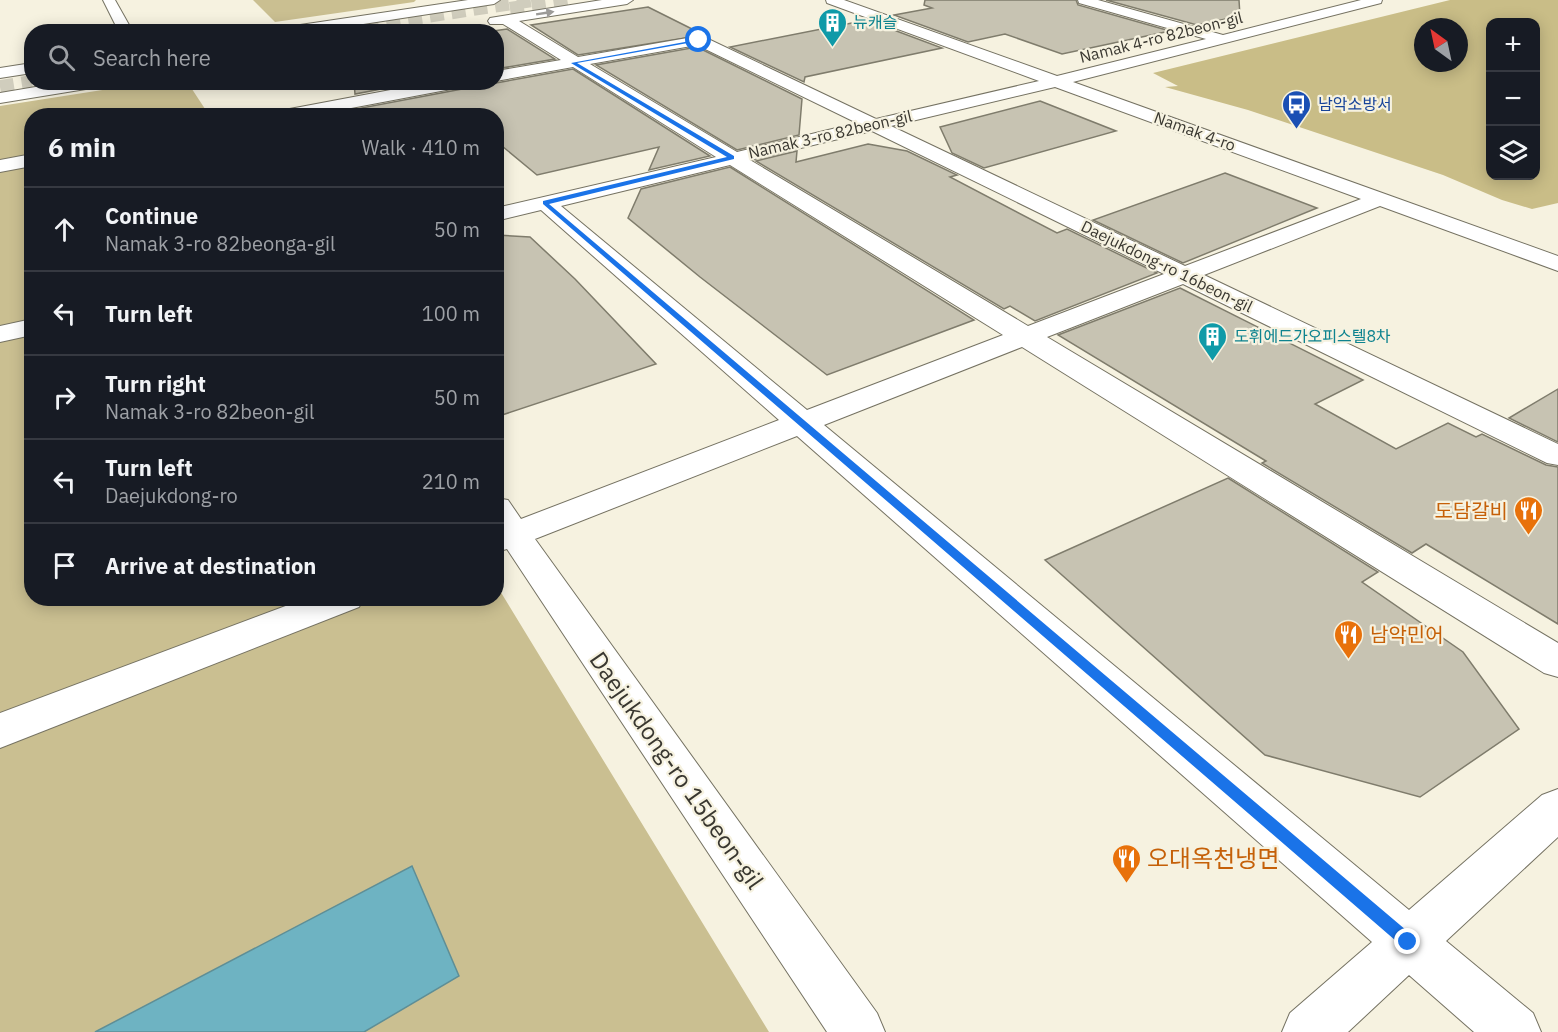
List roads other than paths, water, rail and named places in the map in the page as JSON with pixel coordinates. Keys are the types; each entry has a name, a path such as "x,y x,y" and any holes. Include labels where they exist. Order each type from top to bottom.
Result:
{"street":[{"path":"109,0 122,24"},
{"path":"380,17 420,5 424,0"},
{"path":"333,24 380,17 627,0"},
{"name":"Namak 4-ro","path":"834,0 1558,264"},
{"path":"1084,0 1224,40"},
{"name":"Namak 4-ro 82beon-gil","path":"1058,81 1376,0"},
{"path":"1120,11 1153,4"},
{"path":"493,8 573,63 1026,336 1558,662"},
{"name":"Daejukdong-ro 16beon-gil","path":"504,75 699,40 1558,456"},
{"path":"0,73 24,69"},
{"name":"Namak 3-ro 82beon-gil","path":"504,212 1058,81"},
{"path":"0,98 49,90"},
{"path":"322,108 419,90"},
{"path":"0,166 24,162"},
{"path":"504,527 802,423 1380,199"},
{"path":"545,203 1514,1032"},
{"path":"0,334 24,329"},
{"name":"Daejukdong-ro 15beon-gil","path":"504,531 858,1032"},
{"path":"0,731 325,606"},
{"path":"1309,1032 1558,809"}],"water":[{"path":"412,866 459,976 364,1032 95,1032"}],"tunnel":[{"path":"374,24 532,0"},
{"path":"510,9 569,0"},
{"path":"0,87 24,83"}],"place":[{"name":"뉴캐슬","path":"832,48"},
{"name":"남악소방서","path":"1297,130"},
{"name":"도휘에드가오피스텔8차","path":"1213,362"},
{"name":"도담갈비","path":"1529,536"},
{"name":"남악민어","path":"1349,660"},
{"name":"오대옥천냉면","path":"1126,884"}]}
